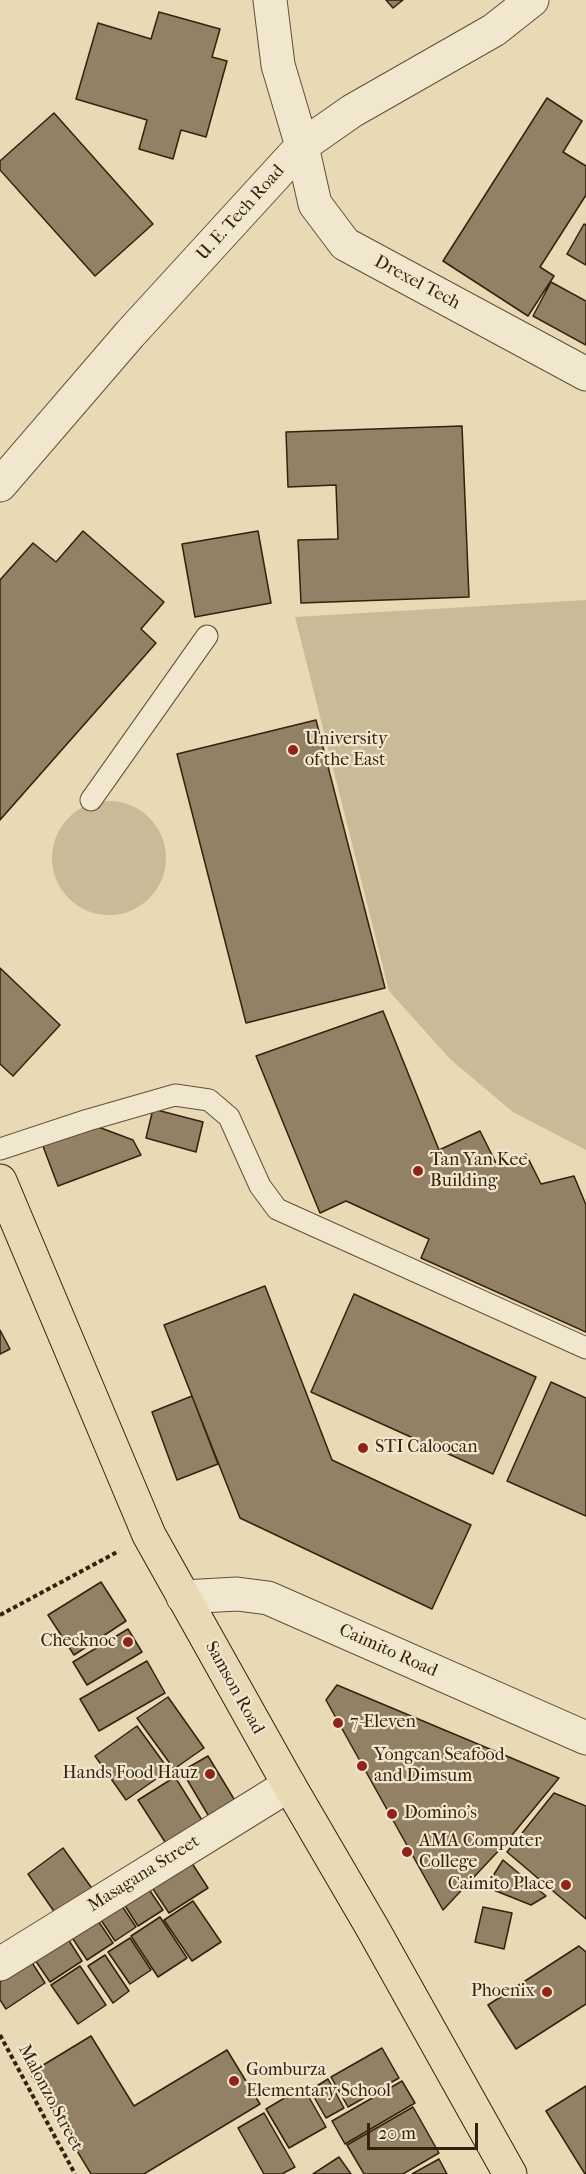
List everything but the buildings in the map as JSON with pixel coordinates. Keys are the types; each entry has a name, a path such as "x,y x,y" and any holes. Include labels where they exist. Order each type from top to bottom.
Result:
{"highway":[{"name":"Samson Road","path":"0,1181 149,1535 289,1785 374,1929 510,2174"}],"street":[{"name":"Drexel Tech","path":"270,0 278,65 302,146 315,204 345,244 586,374"},
{"name":"U. E. Tech Road","path":"0,485 130,334 302,146 352,111 494,30 531,0"},
{"name":"Caimito Road","path":"183,1597 237,1594 268,1598 586,1738"},
{"name":"Masagana Street","path":"0,1964 289,1785"}],"lane":[{"path":"91,800 207,636"},
{"path":"0,1149 175,1095 209,1100 229,1117 260,1186 277,1209 586,1348"}],"path":[{"path":"0,1616 149,1535"},
{"name":"Malonzo Street","path":"0,2035 75,2174"}],"shaded area":[{"path":"586,600 586,1150 513,1112 450,1059 389,991 295,617"},
{"path":"109,801 131,806 149,818 161,836 166,858 161,880 149,898 131,910 109,915 87,910 69,898 57,880 52,858 57,836 69,818 87,806"}],"place":[{"name":"University of the East","path":"293,750"},
{"name":"Tan Yan Kee Building","path":"418,1171"},
{"name":"STI Caloocan","path":"363,1448"},
{"name":"Checknoc","path":"128,1642"},
{"name":"7-Eleven","path":"338,1723"},
{"name":"Yongcan Seafood and Dimsum","path":"362,1766"},
{"name":"Hands Food Hauz","path":"210,1774"},
{"name":"Domino's","path":"392,1814"},
{"name":"AMA Computer College","path":"407,1852"},
{"name":"Caimito Place","path":"566,1885"},
{"name":"Phoenix","path":"547,1992"},
{"name":"Gomburza Elementary School","path":"234,2081"}]}
